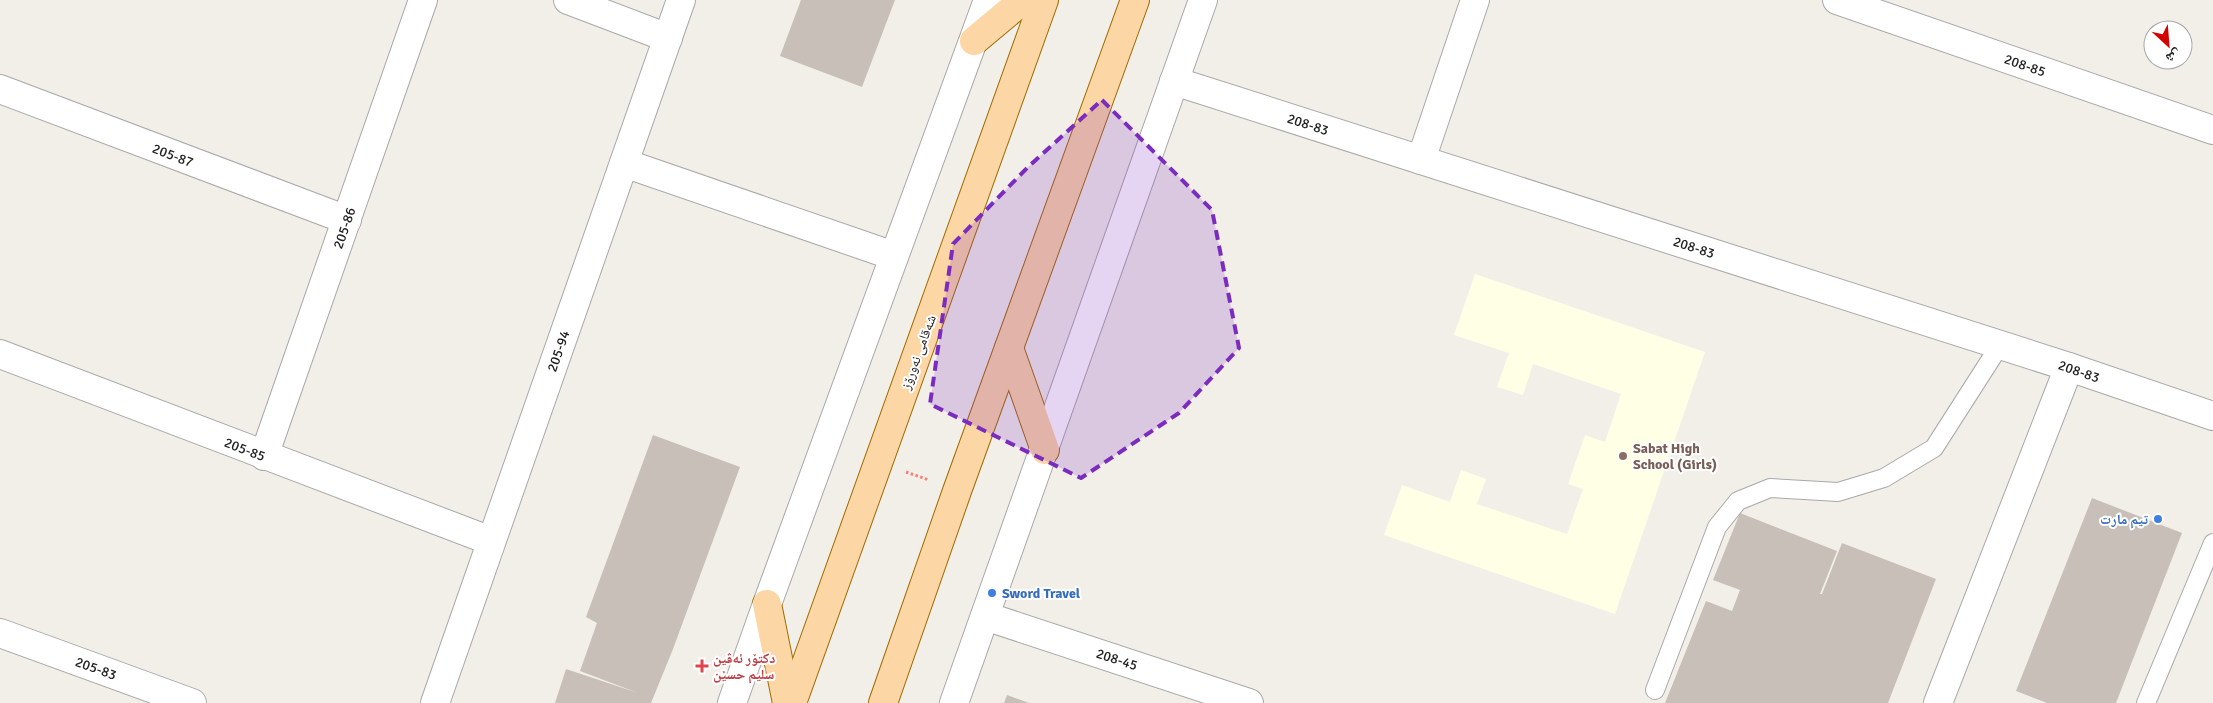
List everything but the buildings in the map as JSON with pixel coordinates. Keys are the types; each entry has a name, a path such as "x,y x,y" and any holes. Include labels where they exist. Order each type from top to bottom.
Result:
{"main road":[{"path":"974,40 1023,0"},
{"name":"شەقامی نەورۆز","path":"792,703 1044,0"},
{"path":"883,703 1134,0"},
{"path":"1009,348 1045,450"},
{"path":"767,604 787,703"}],"street":[{"name":"205-86","path":"264,456 423,0"},
{"path":"568,0 668,38"},
{"name":"205-94","path":"434,703 681,0"},
{"path":"732,703 988,0"},
{"path":"954,703 1203,0"},
{"path":"1421,160 1476,0"},
{"name":"208-85","path":"1837,0 2213,130"},
{"name":"208-83","path":"1174,81 2069,367 2213,416"},
{"name":"205-87","path":"0,89 347,220"},
{"path":"624,163 894,256"},
{"name":"205-85","path":"0,354 491,541"},
{"path":"1938,703 2069,367"},
{"name":"208-45","path":"985,616 1249,703"},
{"name":"205-83","path":"0,633 178,700"}],"lane":[{"path":"1655,690 1717,528 1738,501 1770,488 1838,492 1884,478 1934,448 2000,345"},
{"path":"2146,703 2213,543"}],"path":[{"path":"878,462 958,491"}],"highlighted area":[{"path":"1102,100 1212,210 1239,348 1179,413 1081,478 930,404 953,244 1027,168"}],"shaded area":[{"name":"Sabat High School (Girls)","path":"1475,274 1705,352 1615,614 1384,535 1402,485 1450,502 1461,470 1486,479 1477,504 1567,534 1583,489 1568,484 1585,435 1605,442 1621,394 1533,364 1523,395 1497,387 1509,353 1454,335"}],"place":[{"name":"Sabat High School (Girls)","path":"1623,456"},
{"name":"تيم مارت","path":"2158,519"},
{"name":"Sword Travel","path":"992,593"},
{"name":"دکتۆر ئەڤین سلیم حسێن","path":"702,666"}]}
